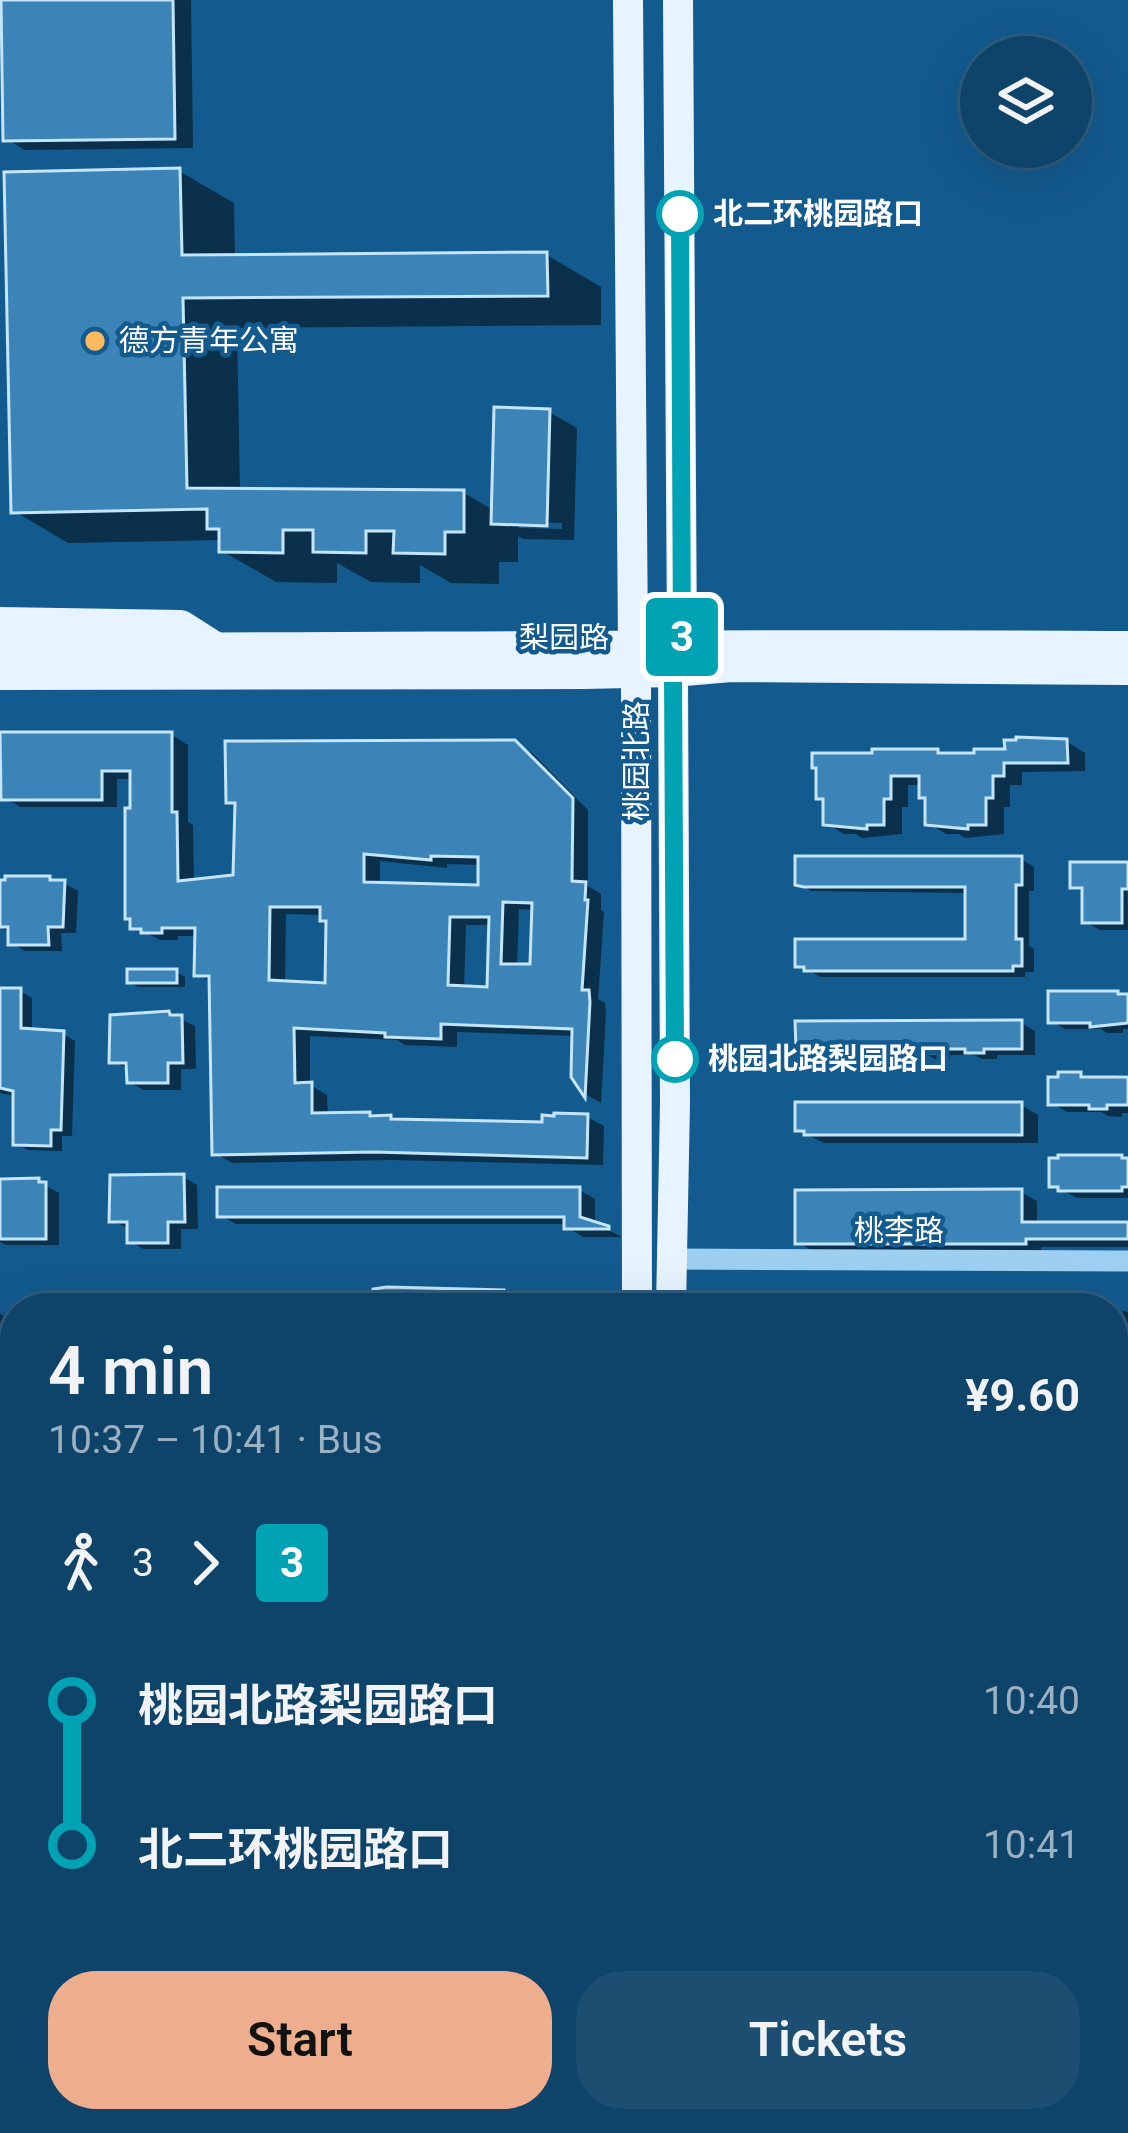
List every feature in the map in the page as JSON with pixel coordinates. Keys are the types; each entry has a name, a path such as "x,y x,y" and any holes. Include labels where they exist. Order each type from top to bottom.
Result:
{"main road":[{"name":"桃园北路","path":"628,0 637,1293"},
{"name":"桃园北路","path":"671,1293 678,658 678,0"},
{"path":"0,622 181,625 218,648"},
{"name":"梨园路","path":"0,675 1128,646"},
{"name":"梨园路","path":"0,648 218,648 635,659"},
{"name":"梨园路","path":"678,658 731,667 1128,670"}],"street":[{"name":"桃李路","path":"670,1259 1128,1261"}],"building":[{"path":"1,0 173,0 175,139 3,141"},
{"name":"德方青年公寓","path":"180,168 182,255 547,252 548,296 183,298 187,488 464,490 464,532 445,532 445,554 393,553 394,531 366,531 366,553 313,552 313,530 283,530 283,553 219,552 219,529 207,529 207,509 11,513 4,172"},
{"path":"494,407 550,409 547,526 491,524"},
{"path":"0,732 172,732 178,881 233,875 235,803 226,803 225,741 515,740 573,798 572,881 586,882 588,900 582,990 589,990 590,1002 585,1098 571,1077 572,1029 441,1024 441,1039 294,1028 295,1083 312,1082 312,1113 542,1122 542,1115 588,1114 587,1158 373,1152 212,1155 209,976 194,976 195,928 141,933 141,929 130,929 130,919 125,919 125,808 130,808 130,771 102,771 102,800 1,800","holes":["364,854 431,860 431,856 478,857 478,885 364,882","503,902 532,903 530,964 501,964","270,907 320,907 320,921 326,921 325,983 269,980","450,917 489,917 487,987 448,985"]},
{"path":"1067,739 1068,763 1004,763 1004,776 993,776 993,798 986,798 986,825 968,825 968,829 925,825 919,776 891,776 891,799 884,799 884,825 867,825 867,829 823,825 823,799 816,799 812,753 938,749 938,753 974,753 974,749 1005,749 1004,740"},
{"path":"795,856 1022,856 1022,885 1016,885 1016,939 1022,939 1022,966 1013,966 1013,971 804,971 804,967 795,967 795,939 965,939 965,887 804,887 795,885"},
{"path":"1070,862 1128,862 1122,923 1082,923 1082,888 1070,888"},
{"path":"5,876 65,880 63,927 48,927 49,945 8,945 8,927 0,927 0,880"},
{"path":"127,969 177,969 177,983 127,983"},
{"path":"0,988 21,988 21,1028 64,1031 61,1130 51,1130 51,1146 13,1145 13,1091 0,1088"},
{"path":"1048,991 1128,994 1128,1023 1090,1027 1090,1023 1048,1023"},
{"path":"169,1011 182,1015 183,1063 168,1063 168,1083 127,1083 126,1063 109,1063 110,1015"},
{"path":"1022,1020 1022,1049 805,1053 805,1049 796,1049 795,1021"},
{"path":"1058,1072 1128,1077 1128,1105 1089,1109 1089,1105 1048,1105 1048,1077 1058,1077"},
{"path":"795,1102 1022,1102 1022,1135 804,1135 804,1131 795,1131"},
{"path":"1122,1155 1128,1158 1128,1187 1122,1191 1058,1191 1058,1187 1049,1187 1049,1158"},
{"path":"184,1174 185,1222 168,1222 168,1243 127,1243 127,1222 109,1222 110,1175"},
{"path":"0,1179 46,1182 46,1239 0,1239"},
{"path":"217,1187 580,1187 580,1217 609,1229 564,1229 564,1217 217,1217"},
{"path":"1022,1189 1022,1222 1128,1222 1128,1239 795,1244 795,1190"},
{"path":"373,1289 504,1290 504,1293 373,1293"}],"bus line":[{"name":"3","path":"675,1059 673,672 682,644 680,214"}],"place":[{"name":"北二环桃园路口","path":"680,214"},
{"name":"德方青年公寓","path":"95,341"},
{"name":"桃园北路梨园路口","path":"675,1059"}]}
